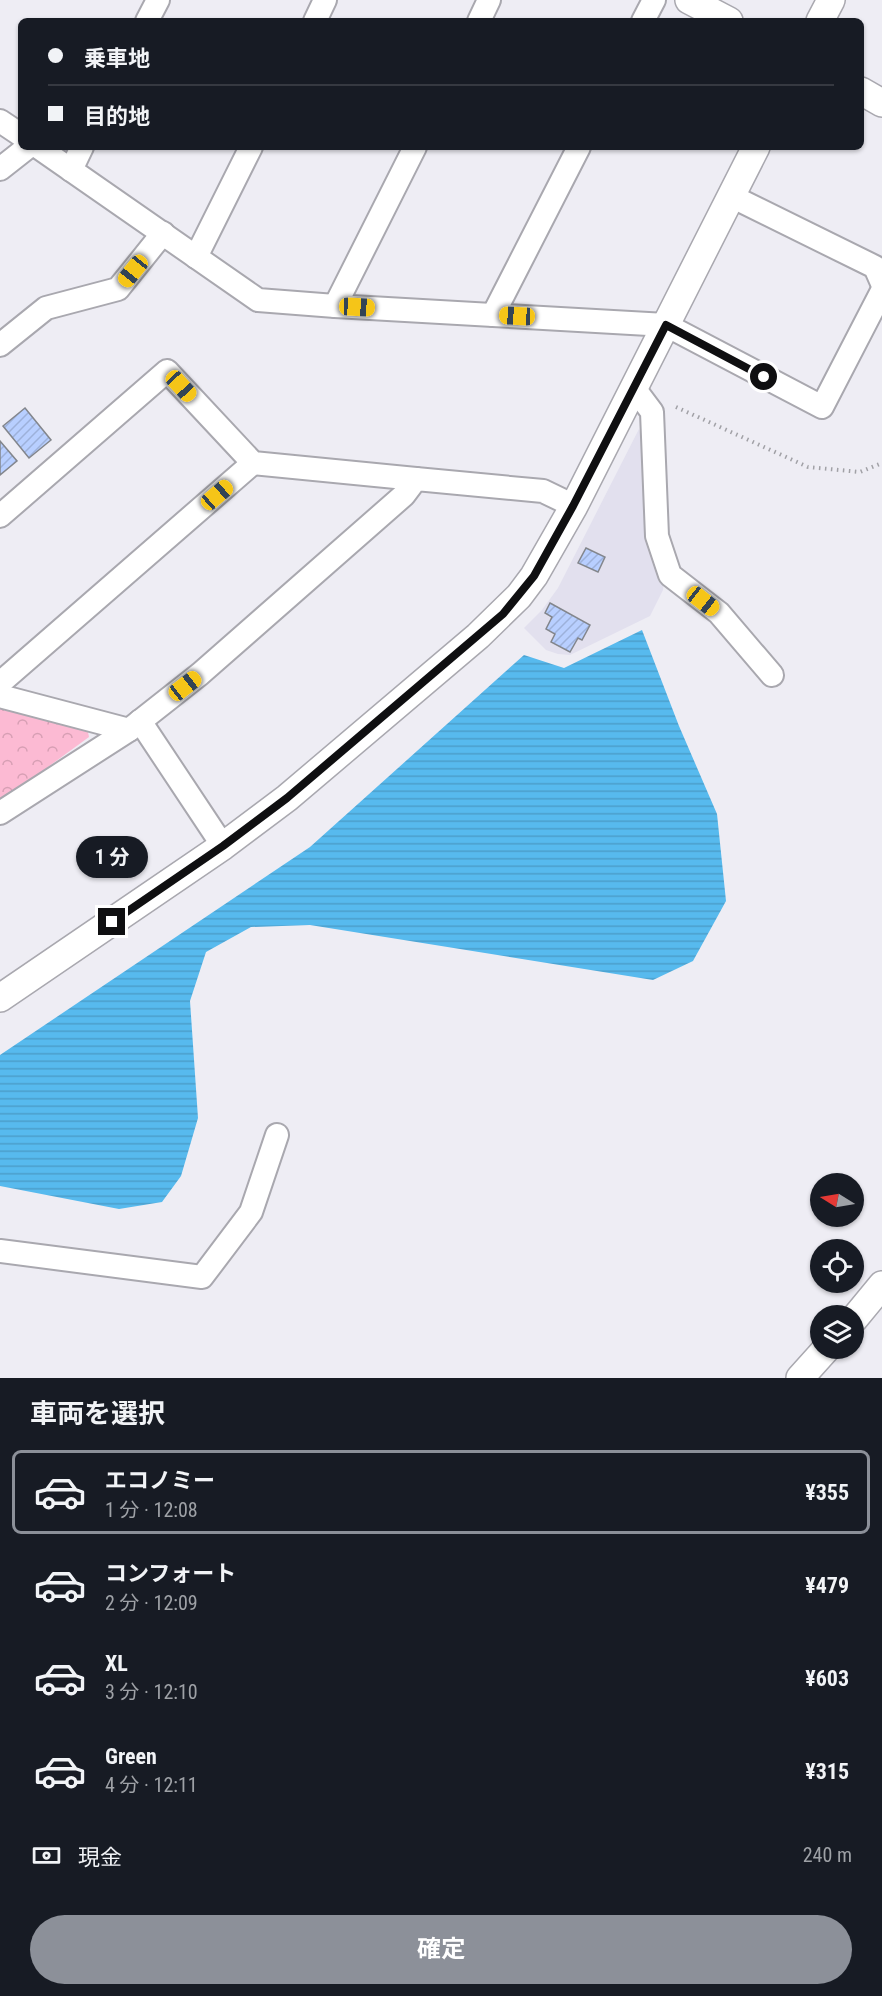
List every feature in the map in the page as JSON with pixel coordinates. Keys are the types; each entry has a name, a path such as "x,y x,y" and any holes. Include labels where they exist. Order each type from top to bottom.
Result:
{"street":[{"path":"149,18 158,0"},
{"path":"316,18 325,0"},
{"path":"480,18 489,0"},
{"path":"645,18 654,0"},
{"path":"689,0 723,18"},
{"path":"822,18 831,0"},
{"path":"864,93 882,103"},
{"path":"0,121 18,133"},
{"path":"0,169 24,150"},
{"path":"42,150 258,300 666,325 822,407 882,291"},
{"path":"71,170 81,150"},
{"path":"196,257 250,150"},
{"path":"335,306 413,150"},
{"path":"493,315 577,150"},
{"path":"0,998 223,846 287,798 503,614 534,576 573,506 754,150"},
{"path":"731,196 875,267 882,283"},
{"path":"0,345 46,308 118,289 162,233"},
{"path":"0,516 167,370 253,463 543,491 573,506"},
{"path":"634,388 652,412 657,536 670,575 719,613 772,675"},
{"path":"0,683 253,463"},
{"path":"0,813 134,725 200,674 404,495 416,479"},
{"path":"0,696 134,725 223,846"},
{"path":"0,1251 202,1277 251,1212 278,1135"},
{"path":"864,1307 882,1285"},
{"path":"800,1378 817,1359"}],"path":[{"path":"634,388 808,467 860,472 882,463"}],"shaded area":[{"path":"639,429 646,452 664,575 663,590 650,616 570,655 546,650 524,628 542,610 558,588"}],"green space":[{"path":"0,705 87,727 89,737 0,802"}],"water":[{"path":"642,630 679,726 717,814 726,901 693,961 653,980 310,925 251,927 206,952 190,1001 198,1118 181,1176 162,1202 119,1209 0,1186 0,1055 310,847 524,655 564,668"}],"building":[{"path":"25,408 51,440 29,458 3,426"},
{"path":"0,441 17,461 0,475"},
{"path":"586,548 605,557 598,572 578,563"},
{"path":"550,603 590,625 582,640 578,638 570,652 551,642 555,634 546,629 552,617 545,613"}],"route":[{"path":"112,922 223,846 287,798 503,614 534,576 573,506 666,325 764,377"}]}
